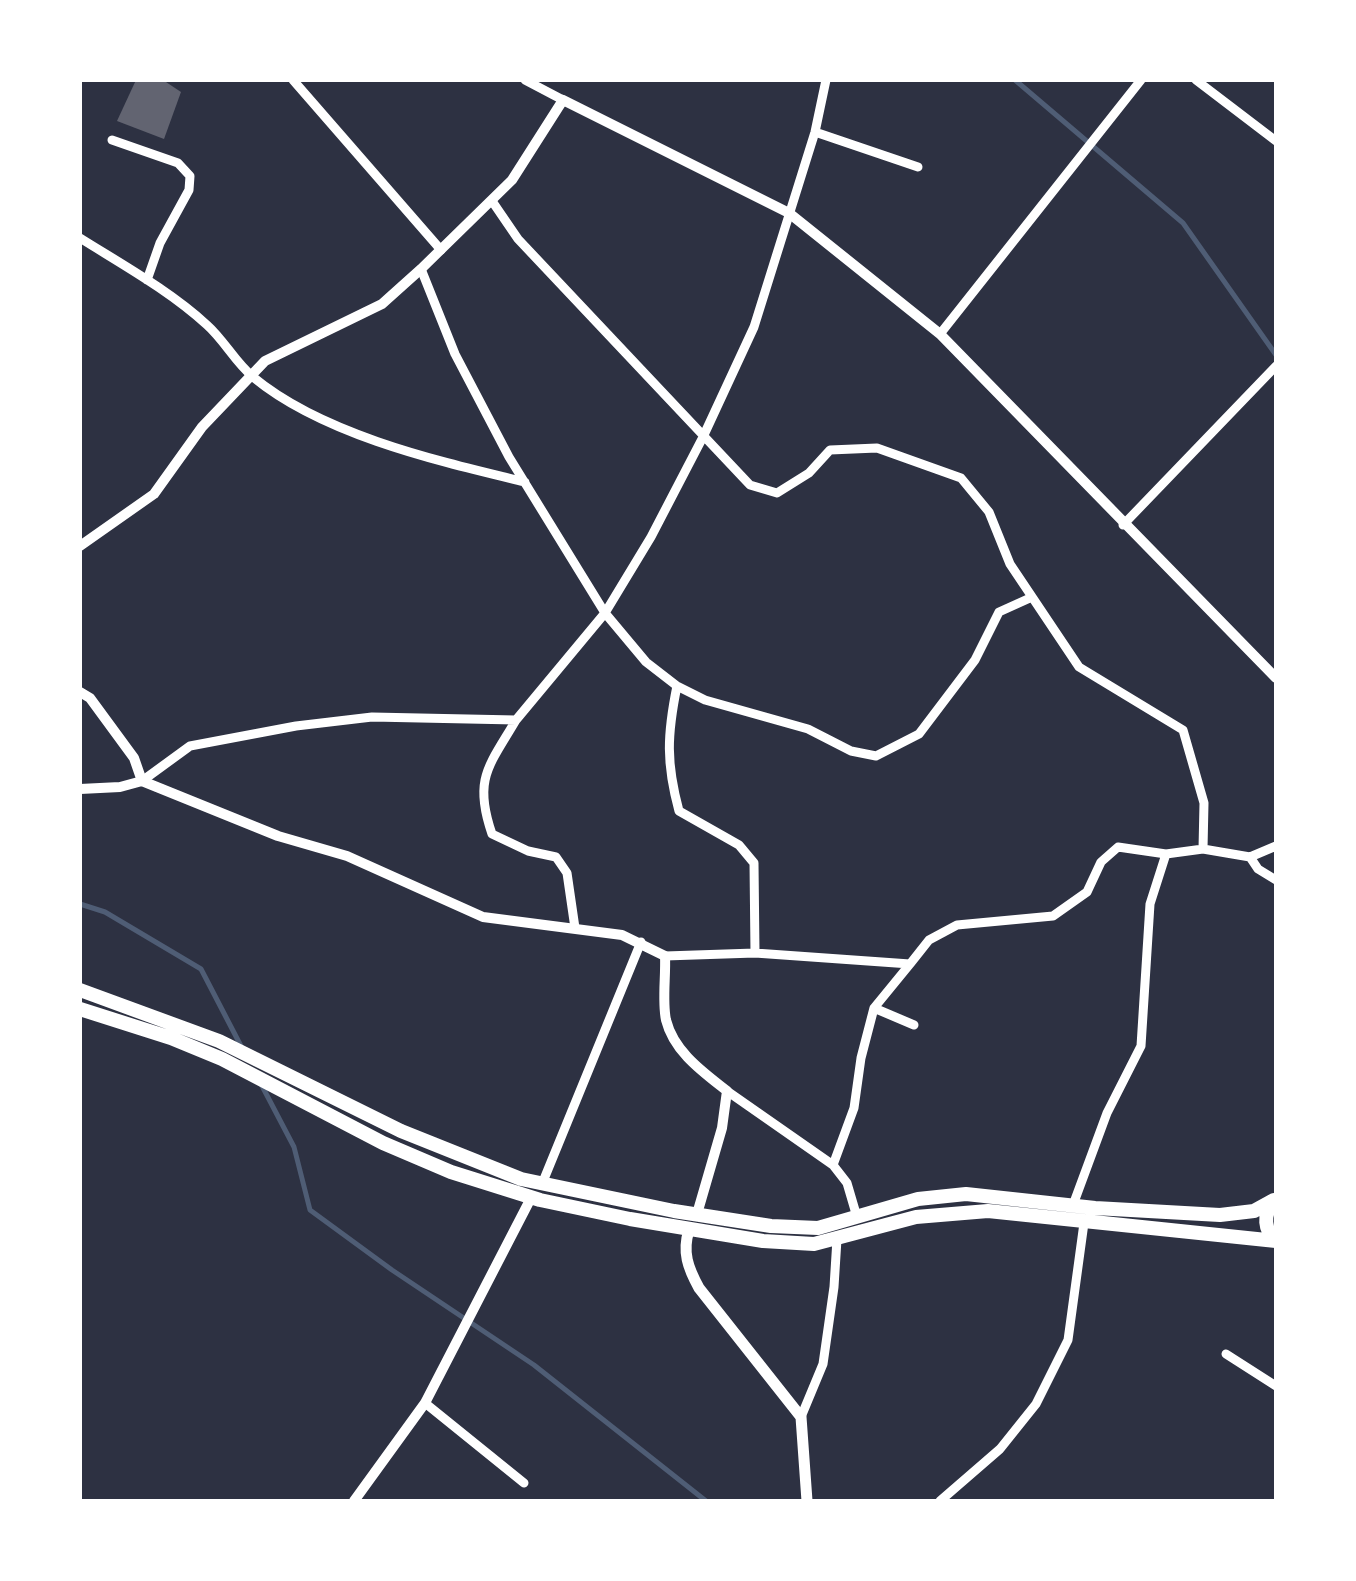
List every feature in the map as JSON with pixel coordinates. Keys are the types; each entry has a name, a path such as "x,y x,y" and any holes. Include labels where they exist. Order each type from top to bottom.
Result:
{"main road":[{"path":"80,990 219,1041 400,1130 537,1188 799,1228 830,1226 918,1199 966,1194 1220,1215 1254,1211 1275,1200"},
{"path":"80,1009 222,1059 417,1159 689,1230 797,1244 836,1240 916,1217 967,1211 1276,1241"},
{"path":"1275,1200 1268,1208 1266,1225 1276,1241"},
{"path":"697,1214 698,1223 689,1230 685,1244 689,1270 801,1417 807,1501"}],"street":[{"path":"293,80 441,250"},
{"path":"525,80 788,213 940,334 1276,678"},
{"path":"575,928 567,873 556,857 528,851 492,834 484,812 483,774 516,720 573,648 606,614 702,437 754,327 816,132 826,80"},
{"path":"940,334 1140,80"},
{"path":"1196,80 1276,141"},
{"path":"80,546 154,494 202,427 265,361 382,304 421,269 512,180 563,100"},
{"path":"816,132 918,167"},
{"path":"112,140 178,163 190,176 190,190 160,242 147,280"},
{"path":"492,201 518,238 750,486 778,494 809,473 830,450 877,448 961,478 989,512 1010,564 1079,667 1183,730 1204,803 1202,848"},
{"path":"80,238 147,280 208,326 252,376 290,401 348,430 435,460 524,482"},
{"path":"421,269 455,354 524,482 606,614 646,662 678,686 705,700 808,730 851,750 876,756 919,734 975,660 998,612 1030,598"},
{"path":"1123,525 1276,366"},
{"path":"678,686 668,734 669,773 679,811 739,845 754,863 755,953"},
{"path":"80,692 90,698 134,758 142,781 278,836 348,856 483,916 622,935 666,956 755,953 910,964"},
{"path":"80,789 120,787 142,781 190,746 296,726 372,717 516,720"},
{"path":"833,1165 854,1108 874,1008 929,940 956,926 1053,916 1088,892 1101,862 1118,847 1166,854 1202,848 1250,856 1276,846"},
{"path":"1073,1205 1106,1113 1141,1046 1150,904 1166,854"},
{"path":"1250,856 1258,869 1276,880"},
{"path":"354,1501 425,1403 537,1188 641,942"},
{"path":"666,956 666,1018 676,1040 696,1066 727,1091 833,1165 848,1184 856,1217"},
{"path":"874,1008 914,1024"},
{"path":"697,1214 722,1128 727,1091"},
{"path":"940,1501 1000,1449 1036,1404 1068,1340 1084,1222"},
{"path":"801,1417 823,1364 836,1240"},
{"path":"1226,1354 1276,1386"},
{"path":"425,1403 524,1482"}],"building":[{"path":"136,80 163,80 181,92 164,139 117,121"}],"waterway":[{"path":"1015,80 1183,223 1276,355"},
{"path":"80,904 105,912 201,969 242,1048"},
{"path":"261,1084 294,1147 310,1210 534,1365 706,1501"}]}
